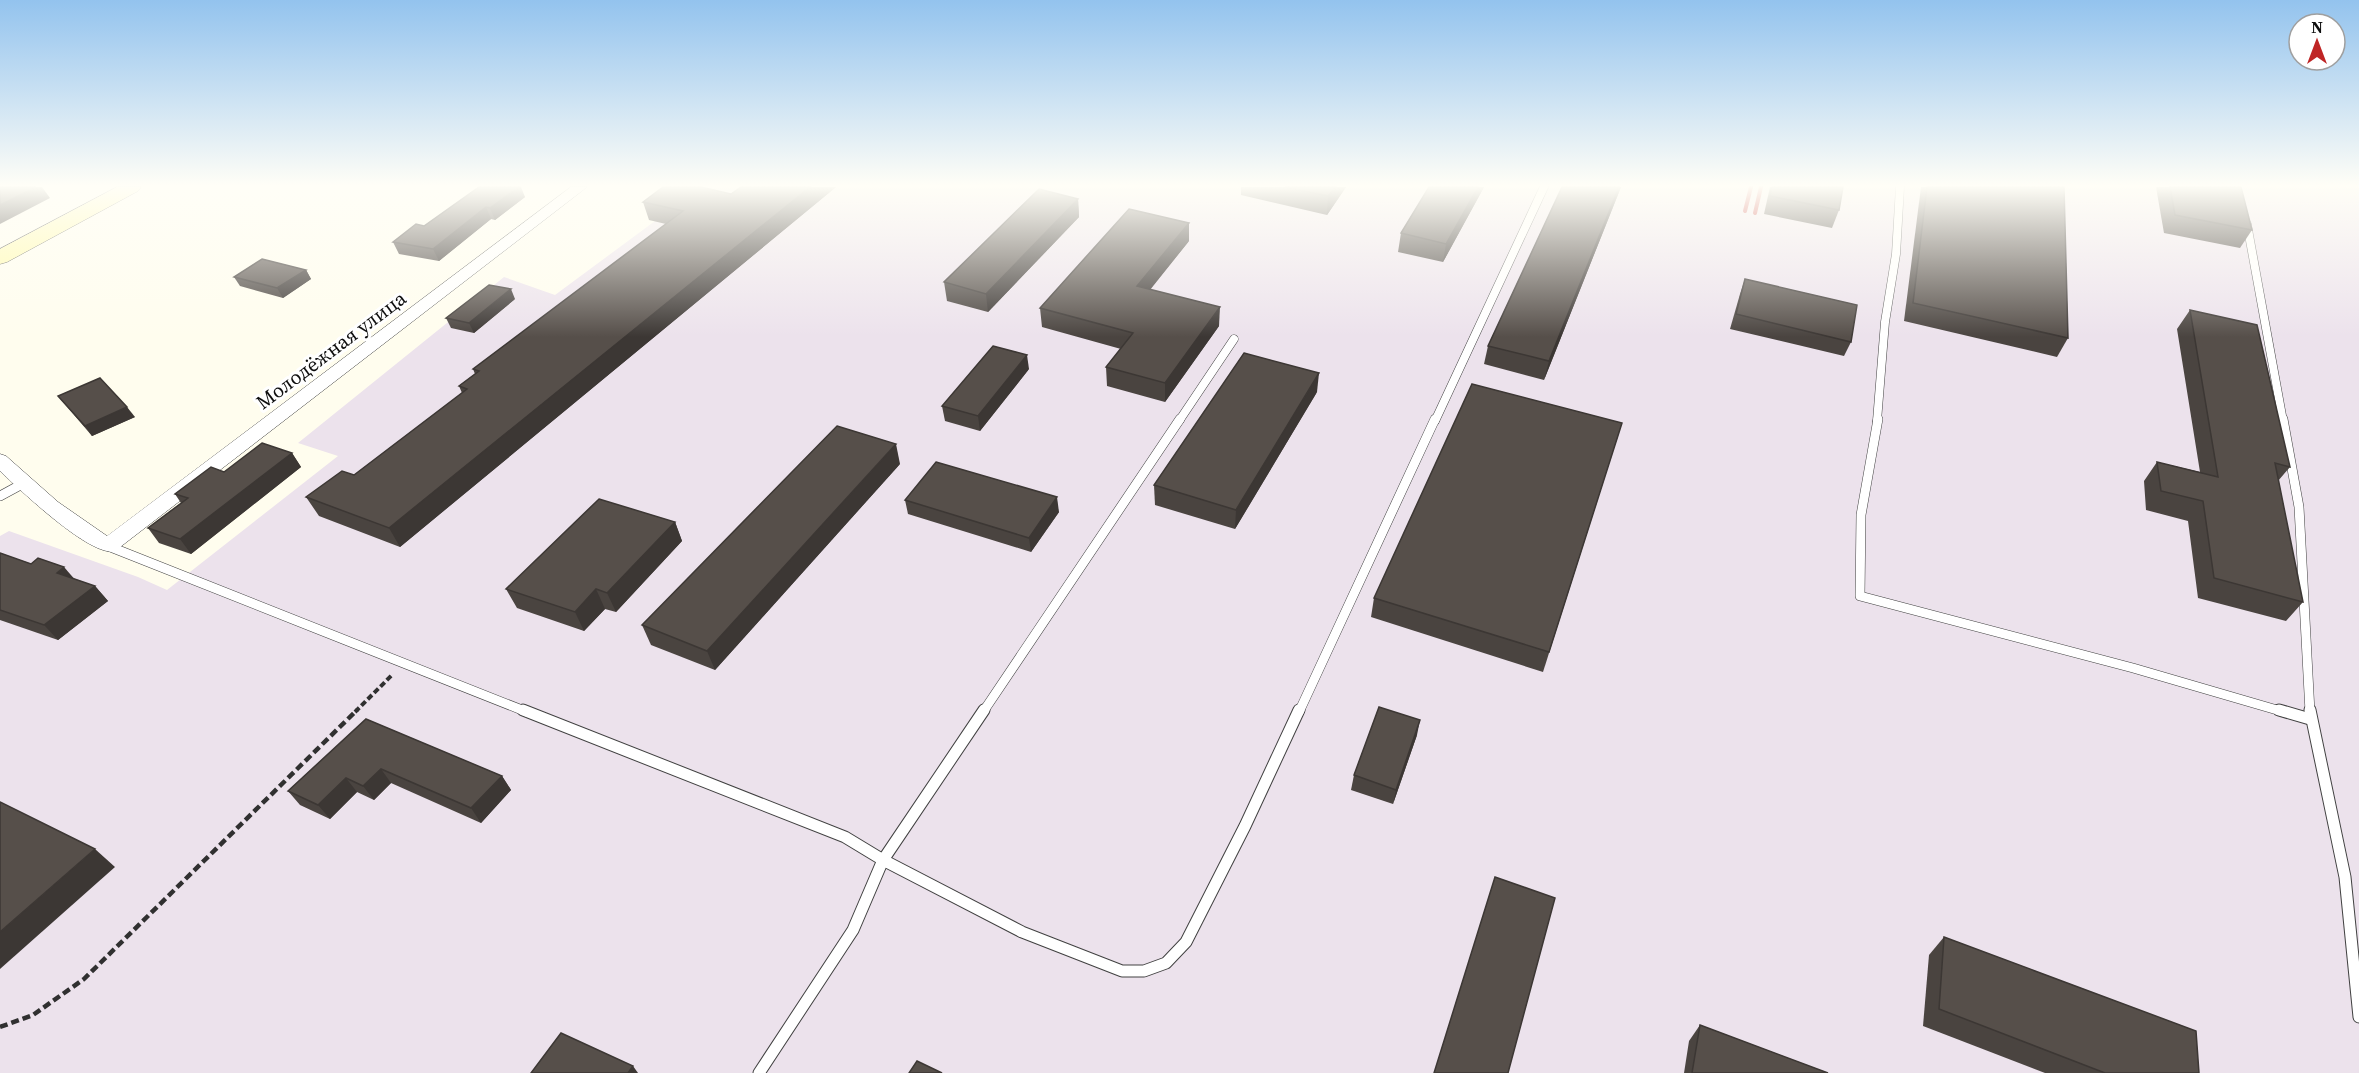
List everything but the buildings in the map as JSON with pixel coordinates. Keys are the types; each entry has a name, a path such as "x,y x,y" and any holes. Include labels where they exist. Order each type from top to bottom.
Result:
{"main road":[{"path":"0,258 38,237"}],"street":[{"name":"Молодёжная улица","path":"108,546 514,237"},
{"path":"0,460 24,483 84,532 108,546"}],"lane":[{"path":"108,546 846,837 883,860 1022,932 1122,971 1144,971 1166,963 1186,942 1245,826 1521,237"},
{"path":"1897,237 1885,322 1878,417 1861,515 1860,596 2133,668 2310,719"},
{"path":"2249,237 2299,507 2310,719 2345,877 2359,1017"},
{"path":"759,1073 853,930 883,860 1234,339"},
{"path":"0,496 24,483"}],"path":[{"path":"0,1027 33,1015 84,979 404,663"}],"shaded area":[{"path":"633,237 2359,237 2359,1073 0,1073 0,536 9,531 138,577 167,590 338,456 298,443 504,277 555,295"}]}
